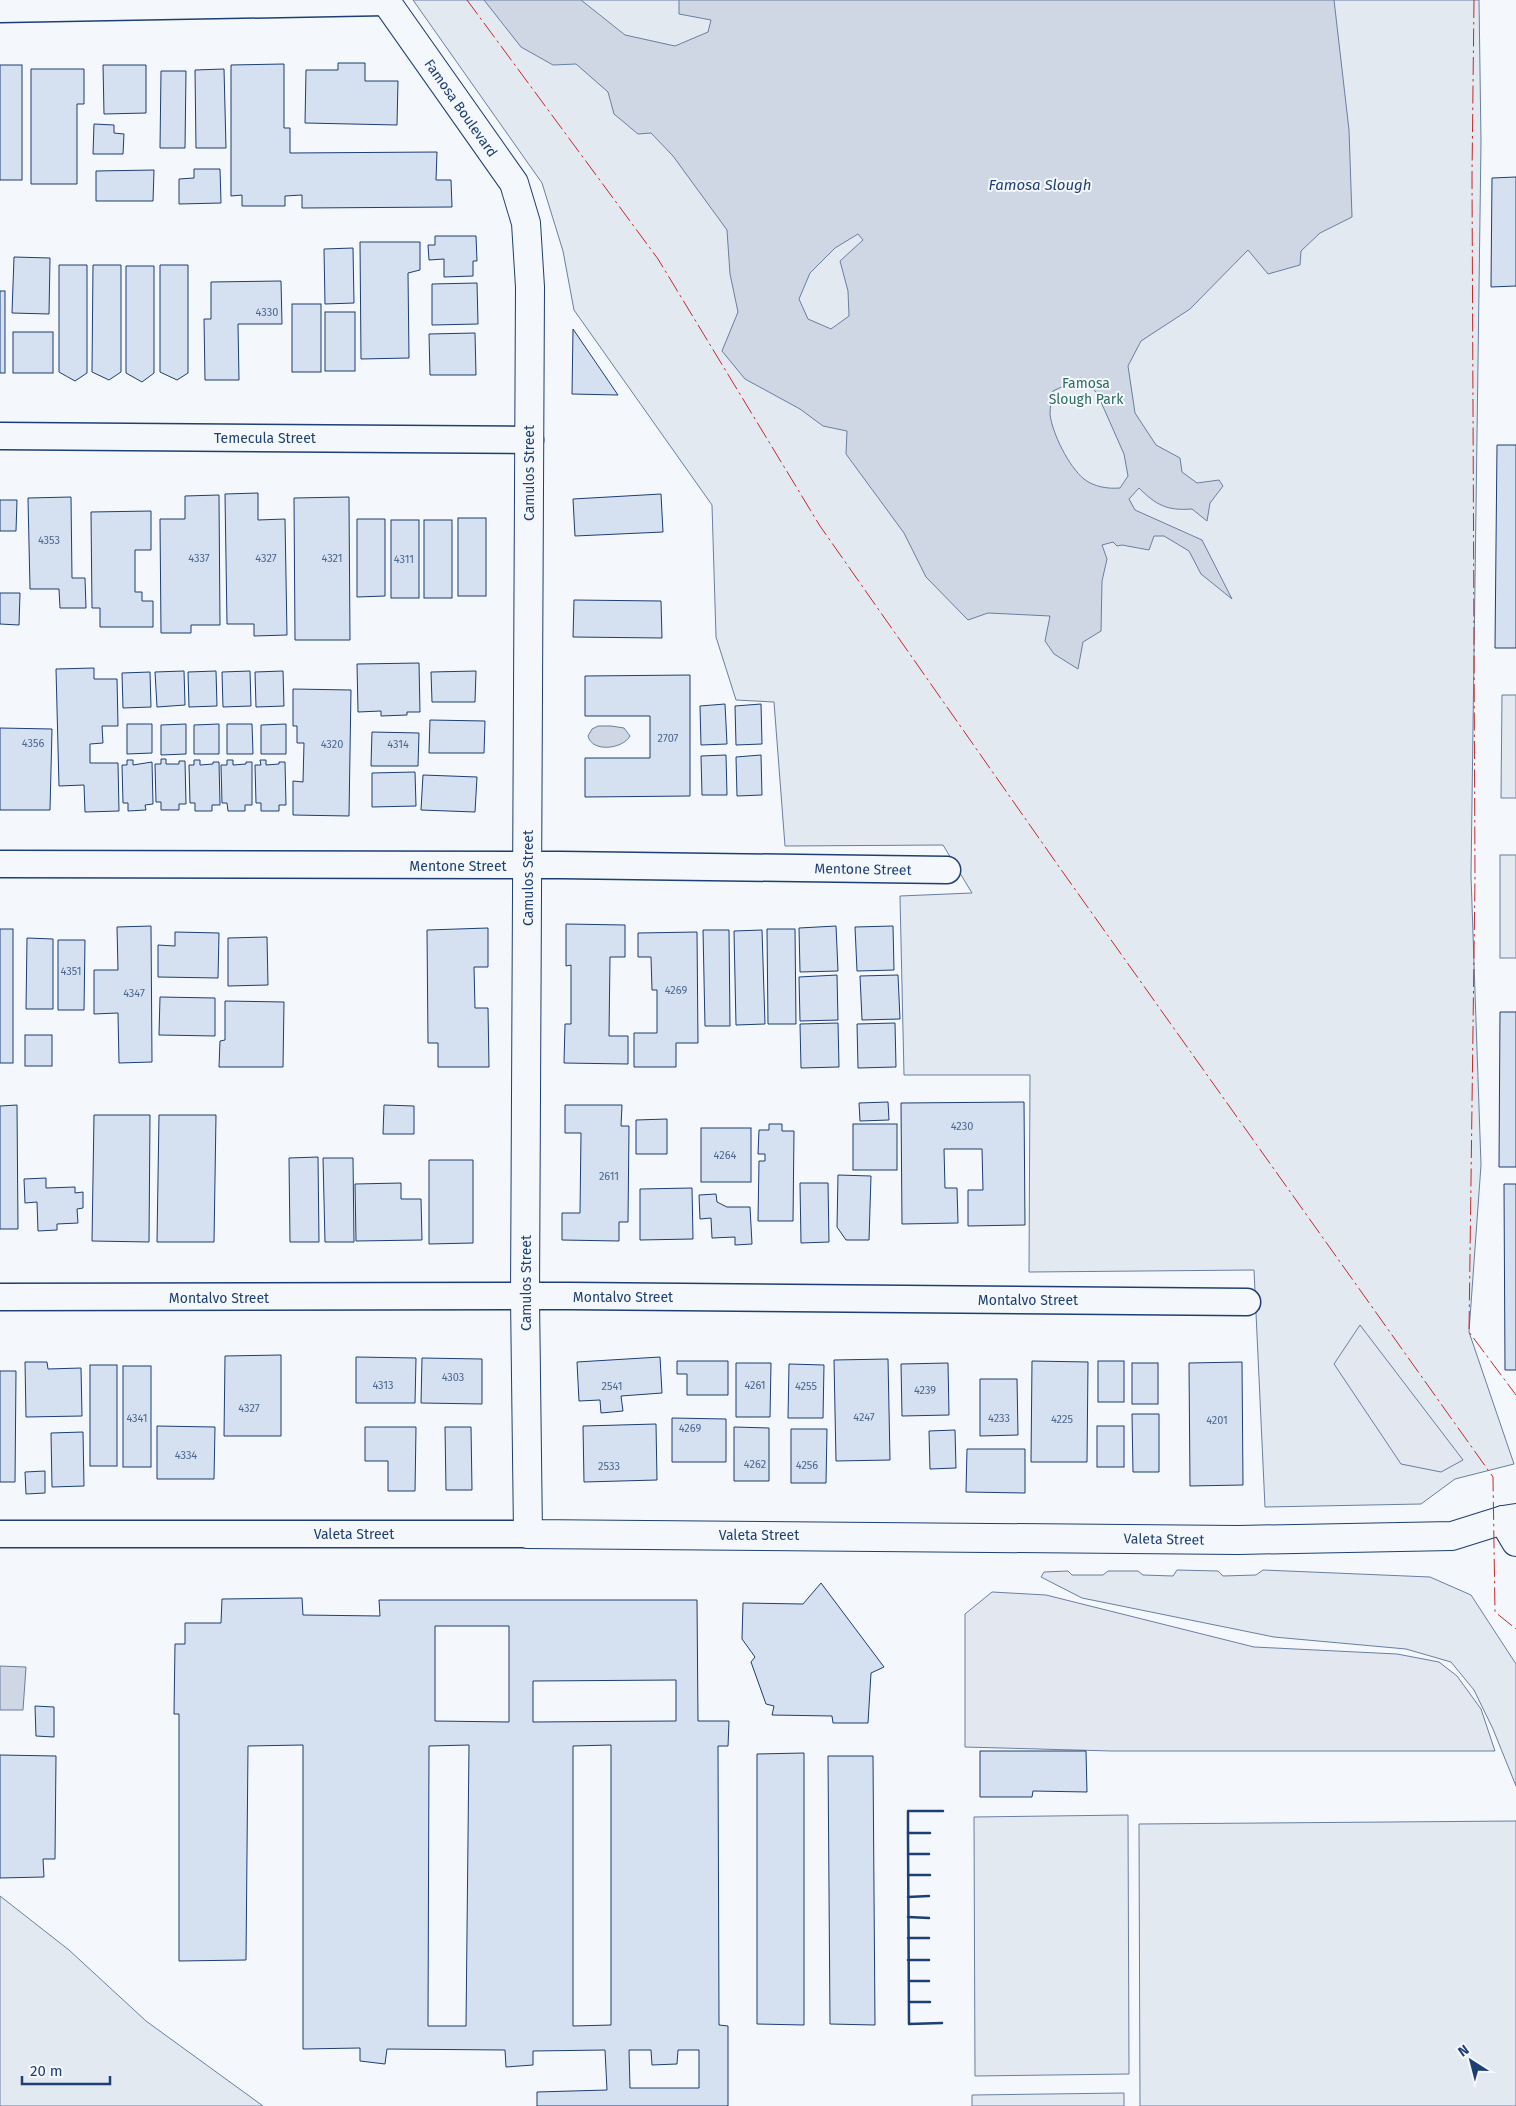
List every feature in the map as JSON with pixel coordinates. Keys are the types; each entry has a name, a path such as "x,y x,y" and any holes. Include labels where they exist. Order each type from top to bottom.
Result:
{"street":[{"path":"0,9 386,1"},
{"name":"Famosa Boulevard","path":"386,1 514,183 526,222"},
{"name":"Camulos Street","path":"526,222 530,287 525,1298 528,1534"},
{"name":"Temecula Street","path":"0,436 530,440"},
{"name":"Mentone Street","path":"0,864 947,870"},
{"name":"Montalvo Street","path":"0,1297 1247,1302"},
{"name":"Valeta Street","path":"0,1534 528,1534 1238,1540 1452,1536 1512,1527"}],"green space":[{"name":"Famosa Slough Park","path":"413,0 1479,0 1481,142 1471,876 1481,1165 1469,1332 1514,1464 1455,1479 1421,1504 1265,1507 1254,1270 1029,1272 1030,1075 904,1075 900,896 972,893 943,845 785,846 774,702 736,700 716,637 712,505 574,310 563,251 542,183"},
{"path":"1502,695 1516,695 1516,798 1501,798"},
{"path":"1500,855 1516,855 1516,958 1500,958"},
{"path":"1177,1570 1218,1571 1223,1576 1256,1575 1263,1570 1430,1577 1471,1595 1516,1664 1516,1786 1493,1729 1474,1690 1451,1662 1406,1649 1274,1637 1082,1598 1041,1577 1044,1572 1068,1571 1072,1575 1103,1575 1108,1571 1138,1571 1143,1575 1173,1576"},
{"path":"1128,1815 1129,2074 975,2076 974,1817"},
{"path":"1516,1821 1516,2106 1140,2106 1139,1824"},
{"path":"0,1896 69,1950 146,2021 263,2106 0,2106"},
{"path":"1124,2093 1124,2106 972,2106 972,2095"}],"shaded area":[{"path":"1360,1325 1463,1460 1441,1472 1401,1464 1334,1364"},
{"path":"992,1592 1046,1595 1254,1647 1397,1654 1439,1662 1457,1676 1481,1709 1495,1751 1112,1751 965,1747 965,1614"}],"water":[{"name":"Famosa Slough","path":"484,0 581,0 625,35 675,46 708,32 711,20 679,14 679,0 1334,0 1349,130 1352,217 1320,233 1301,251 1300,265 1268,274 1248,250 1190,309 1141,341 1128,366 1135,413 1156,445 1180,458 1182,472 1197,483 1219,480 1223,486 1210,503 1207,521 1192,509 1176,509 1162,506 1139,488 1129,499 1135,510 1202,540 1232,599 1201,574 1189,551 1164,536 1154,536 1149,550 1122,545 1117,546 1113,542 1102,545 1107,559 1102,581 1101,631 1083,642 1078,669 1054,654 1045,641 1050,616 988,613 968,620 926,577 904,533 846,454 847,431 823,426 800,409 745,379 722,351 738,312 730,274 727,230 673,156 651,133 638,134 614,114 608,92 576,64 553,65 521,47","holes":["858,234 863,240 840,261 848,291 849,316 831,329 808,319 799,299 810,273 835,248","1081,378 1097,393 1124,454 1128,476 1120,488 1101,487 1092,484 1078,474 1062,449 1051,422 1050,414 1053,391"]},
{"path":"598,726 624,728 630,736 621,744 601,747 595,745 588,736 592,729"},
{"path":"0,1666 26,1667 23,1710 0,1710"}],"building":[{"path":"338,63 365,63 365,81 398,81 397,125 305,123 306,70 338,70"},
{"path":"284,64 284,128 290,128 290,153 437,152 436,180 451,180 452,207 302,208 302,195 285,196 285,206 242,206 242,195 231,196 231,65"},
{"path":"0,65 22,65 22,180 0,180"},
{"path":"103,65 146,65 146,113 104,114"},
{"path":"31,69 84,69 84,104 77,104 77,184 31,184"},
{"path":"224,69 226,148 196,148 195,70"},
{"path":"161,71 186,71 185,148 160,148"},
{"path":"94,124 114,125 114,133 124,134 123,154 93,154"},
{"path":"194,169 220,169 221,203 179,204 179,179 194,178"},
{"path":"154,170 153,201 96,201 96,171"},
{"path":"1516,177 1516,286 1491,287 1492,178"},
{"path":"435,236 476,236 477,261 473,261 473,276 444,277 444,259 429,260 428,245 435,245"},
{"path":"360,242 420,242 420,270 408,273 409,358 361,359"},
{"path":"353,248 354,303 325,304 324,249"},
{"path":"14,257 50,258 49,314 12,313"},
{"path":"59,265 87,265 87,373 75,381 59,372"},
{"path":"93,265 121,265 121,372 109,380 92,372"},
{"path":"160,265 188,265 188,373 177,380 160,372"},
{"path":"126,266 154,266 154,373 142,382 126,373"},
{"path":"281,281 282,324 238,324 239,380 205,380 204,319 211,319 211,282"},
{"path":"477,283 478,324 432,325 432,284"},
{"path":"0,291 5,291 5,373 0,373"},
{"path":"292,304 321,304 321,372 292,372"},
{"path":"325,312 355,312 355,371 325,371"},
{"path":"573,329 618,395 572,394"},
{"path":"13,332 53,332 53,373 13,373"},
{"path":"475,333 476,375 430,375 429,334"},
{"path":"1497,445 1516,445 1516,648 1495,648"},
{"path":"258,493 258,520 285,519 287,635 254,636 254,624 227,624 225,494"},
{"path":"661,494 663,532 575,536 573,499"},
{"path":"219,495 220,625 191,625 191,633 161,633 160,519 185,519 185,496"},
{"path":"71,497 72,578 85,578 86,608 60,608 59,589 30,589 28,498"},
{"path":"349,497 350,640 295,640 294,498"},
{"path":"0,500 17,500 16,531 0,531"},
{"path":"151,511 151,550 135,550 135,592 142,592 142,601 153,601 153,627 100,627 100,608 92,608 91,512"},
{"path":"458,518 486,518 486,596 458,596"},
{"path":"357,519 385,519 385,596 357,597"},
{"path":"391,520 419,520 419,598 391,598"},
{"path":"424,520 452,520 452,598 424,598"},
{"path":"0,593 20,593 19,625 0,624"},
{"path":"574,600 661,601 662,638 573,637"},
{"path":"419,663 420,712 407,712 407,715 381,716 381,711 358,712 357,664"},
{"path":"94,668 94,679 117,679 118,726 102,726 103,743 90,744 90,763 118,763 119,811 85,812 84,785 59,786 56,669"},
{"path":"184,671 185,705 157,707 155,672"},
{"path":"216,671 217,706 189,707 188,672"},
{"path":"250,671 251,706 223,707 222,672"},
{"path":"283,671 284,706 256,707 255,672"},
{"path":"476,671 475,702 432,702 431,672"},
{"path":"150,672 151,707 123,708 122,673"},
{"path":"690,675 690,796 585,797 585,758 650,758 650,716 585,716 585,676"},
{"path":"293,689 351,690 349,816 293,815 293,781 303,782 304,743 297,743 297,726 293,726"},
{"path":"725,704 727,744 701,745 700,706"},
{"path":"761,704 762,744 736,745 735,706"},
{"path":"430,720 485,721 484,753 429,753"},
{"path":"127,724 152,724 152,753 127,754"},
{"path":"186,724 186,754 161,755 161,725"},
{"path":"219,724 219,754 194,754 194,725"},
{"path":"227,724 252,724 253,754 227,754"},
{"path":"286,724 286,754 261,754 261,725"},
{"path":"0,728 52,729 50,810 0,810"},
{"path":"372,732 419,733 418,766 371,766"},
{"path":"726,755 727,795 702,795 701,756"},
{"path":"761,755 762,795 737,796 736,757"},
{"path":"161,759 166,759 166,764 179,764 179,761 185,761 186,804 179,804 179,810 161,810 161,802 156,802 155,764 161,764"},
{"path":"127,760 133,760 133,765 152,762 153,804 145,805 146,810 128,811 128,803 123,803 122,765 127,765"},
{"path":"194,760 200,760 200,765 219,762 220,805 212,805 212,811 195,811 195,803 190,803 189,765 194,765"},
{"path":"227,760 233,760 233,765 252,762 252,805 245,805 245,811 228,811 227,803 222,803 221,765 227,765"},
{"path":"260,760 266,760 266,765 285,762 286,805 279,805 279,811 261,811 261,803 256,803 255,765 261,765"},
{"path":"415,772 416,806 372,807 372,773"},
{"path":"423,775 477,777 475,812 421,810"},
{"path":"566,924 625,925 625,957 610,957 609,1036 628,1036 628,1064 564,1063 565,1024 571,1024 571,965 566,966"},
{"path":"151,926 152,1062 119,1063 118,1013 94,1014 94,970 118,970 117,927"},
{"path":"836,926 838,971 800,972 799,928"},
{"path":"893,926 894,970 857,971 855,927"},
{"path":"488,928 488,967 474,967 475,1008 488,1008 489,1067 438,1067 438,1043 428,1043 427,930"},
{"path":"0,929 13,929 13,1063 0,1063"},
{"path":"767,929 795,929 796,1024 768,1024"},
{"path":"703,930 729,930 730,1026 705,1026"},
{"path":"762,930 765,1024 736,1025 734,931"},
{"path":"175,932 219,933 218,978 158,977 158,945 175,946"},
{"path":"697,932 698,1043 676,1043 676,1067 634,1067 634,1033 657,1033 657,990 652,990 651,957 638,957 638,933"},
{"path":"267,937 268,985 228,986 228,938"},
{"path":"27,938 53,939 53,1009 26,1009"},
{"path":"58,940 85,940 84,1010 58,1010"},
{"path":"837,975 838,1020 800,1021 799,977"},
{"path":"898,975 900,1019 862,1020 860,976"},
{"path":"160,997 215,998 215,1036 159,1035"},
{"path":"225,1001 284,1002 283,1067 219,1067 220,1041 225,1040"},
{"path":"1500,1012 1516,1012 1516,1167 1499,1167"},
{"path":"838,1023 839,1067 801,1068 800,1024"},
{"path":"895,1023 896,1067 858,1068 857,1024"},
{"path":"25,1035 52,1035 52,1066 25,1066"},
{"path":"888,1102 889,1120 860,1121 859,1103"},
{"path":"1024,1102 1025,1225 968,1226 968,1190 983,1190 982,1149 944,1149 945,1188 957,1188 958,1223 902,1224 901,1103"},
{"path":"17,1105 18,1229 0,1229 0,1106"},
{"path":"384,1105 414,1106 414,1134 383,1134"},
{"path":"565,1105 622,1105 621,1126 629,1126 628,1222 619,1222 619,1241 562,1240 562,1213 580,1213 581,1133 565,1133"},
{"path":"94,1115 150,1115 149,1242 92,1241"},
{"path":"159,1115 216,1115 214,1242 157,1242"},
{"path":"667,1119 667,1154 636,1154 636,1120"},
{"path":"769,1124 782,1124 782,1131 794,1131 793,1221 758,1221 759,1161 765,1161 765,1154 758,1154 759,1130 769,1130"},
{"path":"853,1124 897,1124 897,1170 853,1170"},
{"path":"701,1128 751,1128 751,1182 701,1182"},
{"path":"318,1157 319,1242 290,1242 289,1158"},
{"path":"323,1158 353,1158 354,1242 325,1242"},
{"path":"429,1160 473,1160 473,1243 429,1244"},
{"path":"838,1175 871,1176 869,1240 846,1240 837,1227"},
{"path":"46,1178 46,1188 75,1187 75,1193 83,1192 83,1208 77,1209 78,1223 57,1224 57,1230 38,1231 37,1202 25,1203 24,1179"},
{"path":"401,1183 401,1199 421,1199 422,1240 356,1241 355,1184"},
{"path":"800,1183 828,1183 829,1242 801,1243"},
{"path":"1504,1184 1516,1184 1516,1370 1505,1370"},
{"path":"692,1188 693,1239 640,1240 640,1189"},
{"path":"716,1194 717,1202 727,1207 750,1207 752,1244 735,1245 735,1237 712,1238 711,1218 700,1219 699,1195"},
{"path":"281,1355 281,1436 224,1436 225,1356"},
{"path":"356,1357 416,1358 415,1403 356,1403"},
{"path":"660,1357 662,1393 621,1396 623,1411 601,1413 600,1400 579,1401 577,1362"},
{"path":"422,1358 482,1359 482,1404 421,1403"},
{"path":"888,1359 890,1460 836,1461 834,1360"},
{"path":"677,1361 728,1361 728,1395 687,1395 687,1374 677,1374"},
{"path":"1032,1361 1088,1362 1087,1462 1031,1462"},
{"path":"1098,1361 1124,1361 1124,1402 1098,1402"},
{"path":"25,1362 47,1362 48,1369 81,1368 82,1416 26,1417"},
{"path":"1242,1362 1243,1485 1190,1486 1189,1363"},
{"path":"736,1363 771,1363 770,1417 736,1417"},
{"path":"948,1363 949,1415 902,1416 901,1364"},
{"path":"1132,1363 1158,1363 1158,1404 1132,1404"},
{"path":"789,1364 824,1365 823,1418 788,1418"},
{"path":"90,1365 117,1365 117,1466 90,1466"},
{"path":"123,1366 151,1366 151,1467 123,1467"},
{"path":"0,1371 16,1371 15,1482 0,1482"},
{"path":"980,1379 1017,1379 1018,1435 980,1436"},
{"path":"1132,1414 1159,1414 1159,1472 1133,1472"},
{"path":"672,1418 726,1419 726,1462 672,1462"},
{"path":"656,1424 657,1480 584,1482 583,1426"},
{"path":"157,1426 215,1427 214,1479 157,1479"},
{"path":"1097,1426 1124,1426 1124,1467 1097,1467"},
{"path":"365,1427 416,1427 415,1491 388,1491 388,1461 365,1461"},
{"path":"445,1427 471,1427 472,1490 446,1490"},
{"path":"734,1427 769,1428 769,1481 734,1481"},
{"path":"791,1429 827,1429 826,1483 791,1483"},
{"path":"955,1430 956,1468 930,1469 929,1431"},
{"path":"83,1432 84,1486 52,1487 51,1433"},
{"path":"967,1449 1025,1449 1025,1493 966,1492"},
{"path":"45,1471 45,1493 26,1494 25,1472"},
{"path":"821,1583 884,1667 871,1673 868,1723 833,1723 832,1716 772,1715 774,1706 766,1704 751,1662 755,1657 742,1639 743,1603 803,1604"},
{"path":"302,1598 303,1615 380,1616 379,1600 697,1600 698,1721 729,1721 728,1746 718,1746 719,2025 728,2026 728,2106 537,2106 537,2092 607,2090 605,2050 533,2051 533,2065 506,2067 505,2050 387,2049 385,2064 360,2061 360,2048 303,2049 303,1745 248,1746 246,1960 179,1961 179,1714 174,1714 175,1644 185,1644 185,1623 221,1623 222,1599","holes":["435,1626 509,1626 509,1722 435,1721","676,1680 676,1721 533,1722 533,1681","469,1745 466,2026 428,2026 429,1746","611,1745 611,2025 573,2026 573,1746","629,2050 651,2050 652,2065 677,2064 678,2050 699,2050 699,2088 630,2088"]},
{"path":"35,1706 54,1707 54,1737 36,1736"},
{"path":"980,1751 1086,1751 1087,1792 1033,1791 1032,1797 980,1797"},
{"path":"804,1753 804,2025 757,2024 757,1754"},
{"path":"0,1755 56,1756 55,1859 43,1859 44,1877 0,1878"},
{"path":"828,1756 873,1756 875,2025 830,2024"}],"wall":[{"path":"942,2023 909,2024 908,1811 943,1811"},
{"path":"908,1833 930,1833"},
{"path":"908,1854 929,1854"},
{"path":"908,1875 930,1875"},
{"path":"908,1897 929,1896"},
{"path":"908,1917 929,1918"},
{"path":"908,1938 929,1938"},
{"path":"908,1960 929,1960"},
{"path":"909,1981 929,1981"},
{"path":"909,2002 930,2002"}],"power":[{"path":"467,0 658,259 820,526 1062,871 1493,1477 1495,1612 1516,1629"},
{"path":"1474,0 1472,176 1475,878 1469,1332 1516,1395"}]}
